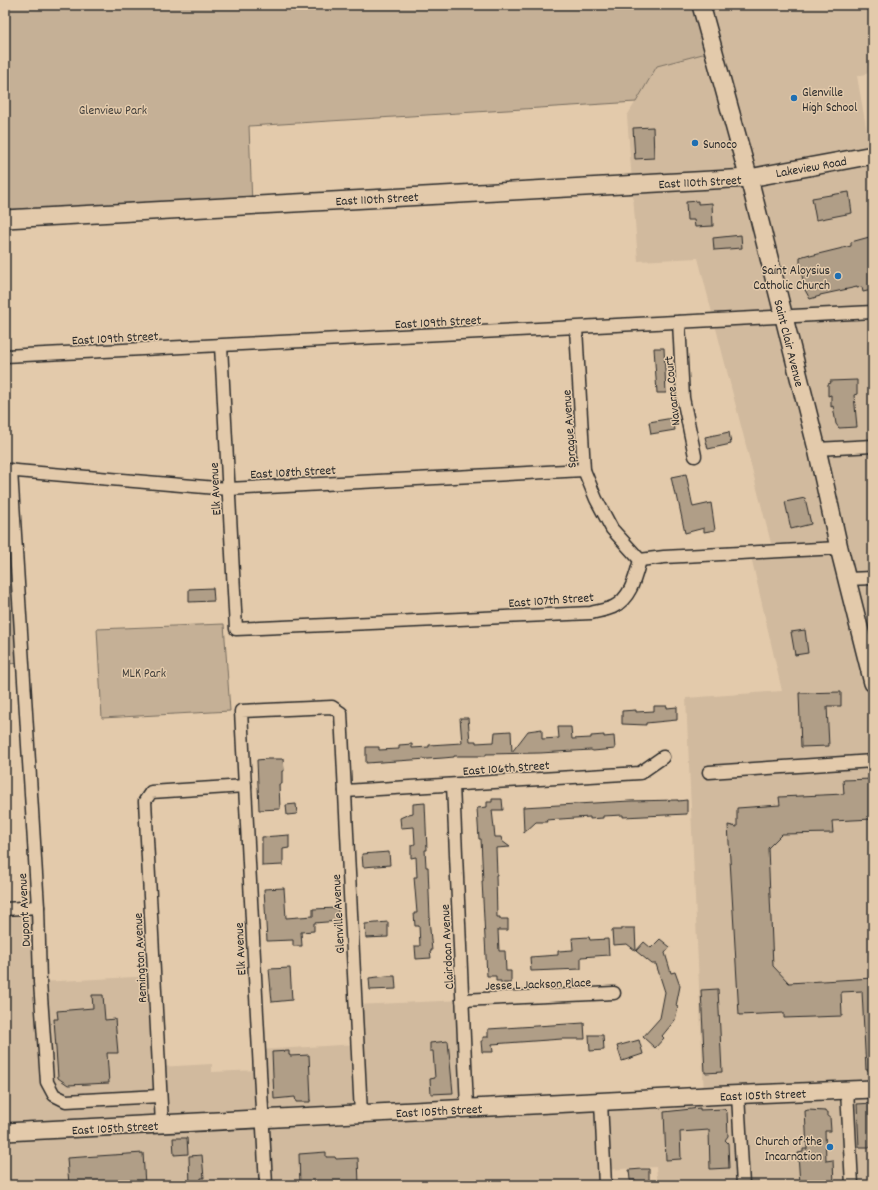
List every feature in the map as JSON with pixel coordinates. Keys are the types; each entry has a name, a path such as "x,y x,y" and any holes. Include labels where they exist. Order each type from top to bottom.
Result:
{"street":[{"name":"Saint Clair Avenue","path":"701,5 749,178 817,449 839,548 873,683"},
{"name":"Lakeview Road","path":"749,178 873,155"},
{"name":"East 110th Street","path":"5,219 749,178"},
{"name":"East 109th Street","path":"5,356 873,312"},
{"name":"Navarre Court","path":"679,322 684,398 695,456"},
{"name":"Sprague Avenue","path":"576,328 584,470 596,499 612,529 640,560"},
{"name":"Elk Avenue","path":"221,346 236,629"},
{"path":"817,449 873,446"},
{"name":"East 108th Street","path":"8,470 228,489 584,470"},
{"name":"Dupont Avenue","path":"8,470 38,907 40,982 47,1082 52,1092 58,1098 71,1101 160,1096"},
{"path":"640,560 664,557 839,548"},
{"name":"East 107th Street","path":"236,629 591,612 613,607 627,596 634,582 640,560"},
{"path":"847,579 873,578"},
{"name":"Elk Avenue","path":"266,1185 241,711 332,707 341,713"},
{"name":"Glenville Avenue","path":"341,713 361,1114"},
{"name":"East 106th Street","path":"345,791 640,773 664,757"},
{"path":"709,772 873,761"},
{"name":"Clairdoan Avenue","path":"453,785 467,1108"},
{"name":"Remington Avenue","path":"162,1124 146,801 151,792 245,786"},
{"path":"5,909 38,907"},
{"name":"Jesse L Jackson Place","path":"462,1000 614,993"},
{"name":"East 105th Street","path":"5,1132 873,1089"},
{"path":"847,1090 852,1185"},
{"path":"738,1095 743,1185"},
{"path":"601,1102 605,1185"}],"shaded area":[{"path":"701,5 873,5 873,72 857,76 871,155 873,155 873,1185 658,1185 656,1167 604,1170 605,1185 8,1185 5,1180 5,909 38,907 40,982 154,976 159,1067 212,1064 212,1072 259,1070 259,1050 357,1044 356,1005 462,1000 468,1108 704,1096 686,698 782,691 750,552 773,551 698,258 638,261 627,116 657,66 714,51"}],"green space":[{"name":"Glenview Park","path":"5,5 701,5 714,51 657,66 636,102 249,126 252,205 5,219"},
{"path":"5,470 23,663 5,664"},
{"name":"MLK Park","path":"224,624 230,711 102,718 97,629"}],"building":[{"path":"653,127 654,158 635,159 633,128"},
{"path":"849,192 852,213 816,220 812,198"},
{"path":"698,201 698,204 712,203 713,226 695,227 694,220 687,220 686,202"},
{"path":"741,235 742,248 714,250 713,238"},
{"name":"Saint Aloysius Catholic Church","path":"873,236 872,290 863,292 862,287 857,287 820,295 810,299 805,290 800,266 800,257 851,246 851,242"},
{"path":"654,348 664,348 666,393 657,393"},
{"path":"857,380 857,394 854,395 857,427 839,428 836,424 833,406 831,407 831,395 828,396 828,384 831,383 830,381"},
{"path":"673,418 675,430 651,434 649,422"},
{"path":"729,432 731,444 708,449 705,437"},
{"path":"686,474 693,507 711,503 715,530 704,532 704,528 685,533 677,495 675,495 671,477"},
{"path":"805,498 811,524 791,529 785,502"},
{"path":"213,588 214,601 189,602 189,589"},
{"path":"805,630 808,653 795,655 791,632"},
{"path":"841,692 841,706 827,706 829,746 801,747 799,693"},
{"path":"654,706 667,706 667,708 677,707 677,720 646,723 646,725 622,724 622,711 654,711"},
{"path":"460,718 468,718 470,741 476,741 476,743 494,742 495,732 511,731 512,752 528,731 542,729 542,739 559,738 558,727 571,727 572,739 591,738 591,736 604,735 604,737 614,736 615,749 486,754 486,756 454,756 366,763 366,747 379,747 379,750 399,749 399,745 412,744 412,748 429,747 429,745 462,743"},
{"path":"283,759 284,771 282,771 282,784 279,784 280,809 259,810 257,760"},
{"path":"873,779 873,819 832,821 833,833 782,834 768,848 773,966 789,983 873,978 873,1070 866,1070 862,991 841,992 842,1016 784,1018 784,1013 739,1015 728,825 737,827 737,808 780,805 779,797 844,794 843,780"},
{"path":"492,799 502,799 503,810 492,810 495,837 501,837 502,841 510,847 496,848 496,875 497,917 500,917 500,919 508,919 508,930 498,930 499,951 505,951 506,971 511,971 511,983 501,983 501,981 496,981 496,976 487,976 481,839 479,839 477,808 487,807 487,802 492,802"},
{"path":"687,800 687,814 623,817 623,815 603,816 603,818 590,819 590,817 546,820 547,822 536,822 524,833 523,807"},
{"path":"425,803 427,850 425,850 426,867 428,867 429,918 432,951 430,951 431,958 416,959 415,946 420,946 419,926 415,926 414,913 417,913 414,877 417,877 416,857 411,858 411,845 415,844 414,827 401,828 400,818 413,813 413,804"},
{"path":"296,804 297,814 287,815 286,805"},
{"path":"289,835 289,848 283,849 283,865 262,866 262,837"},
{"path":"389,852 390,865 363,867 362,854"},
{"path":"284,888 286,918 313,916 313,909 338,908 339,921 314,923 314,931 301,932 302,946 293,946 293,940 267,941 264,889"},
{"path":"388,922 388,937 366,938 365,924"},
{"path":"621,928 635,928 636,951 627,944 613,945 612,930 621,930"},
{"path":"589,937 590,940 608,939 609,955 581,957 581,969 531,971 530,957 558,955 558,951 573,950 572,938"},
{"path":"660,939 670,947 665,953 671,973 675,972 680,986 675,1020 662,1036 664,1038 655,1048 643,1037 660,1018 665,992 656,964 652,964 636,951 644,942 651,948"},
{"path":"290,968 292,1000 272,1002 269,969"},
{"path":"395,976 396,989 370,990 369,978"},
{"path":"718,989 722,1072 705,1073 701,990"},
{"path":"92,995 103,995 105,1020 115,1019 118,1053 107,1053 109,1083 68,1085 58,1078 54,1019 58,1019 57,1011 93,1008"},
{"path":"584,1023 585,1039 562,1039 492,1044 493,1052 482,1052 481,1041 483,1041 483,1037 488,1037 488,1029"},
{"path":"589,1035 603,1035 604,1050 590,1051"},
{"path":"639,1040 643,1054 622,1061 617,1046"},
{"path":"448,1041 453,1093 431,1094 430,1079 435,1078 433,1051 430,1051 430,1043"},
{"path":"289,1051 290,1056 309,1055 310,1102 296,1102 295,1097 274,1099 272,1052"},
{"path":"873,1103 873,1147 859,1147 857,1104"},
{"path":"700,1108 700,1110 724,1109 727,1112 728,1136 725,1140 728,1143 729,1168 710,1169 709,1130 680,1132 681,1159 666,1160 664,1112"},
{"path":"805,1111 825,1111 828,1112 828,1117 830,1117 831,1131 825,1131 826,1161 833,1160 834,1185 800,1185 798,1153 803,1152 803,1149 807,1149"},
{"path":"173,1138 187,1138 188,1154 174,1155"},
{"path":"326,1152 326,1157 335,1157 336,1159 358,1158 359,1185 300,1185 299,1154"},
{"path":"143,1153 145,1185 69,1185 67,1158"},
{"path":"202,1155 204,1178 201,1178 201,1185 190,1185 189,1156"},
{"path":"649,1169 649,1185 636,1185 636,1180 630,1180 629,1170"}],"place":[{"name":"Glenville High School","path":"794,98"},
{"name":"Sunoco","path":"695,143"},
{"name":"Saint Aloysius Catholic Church","path":"838,276"},
{"name":"Church of the Incarnation","path":"830,1147"}]}
